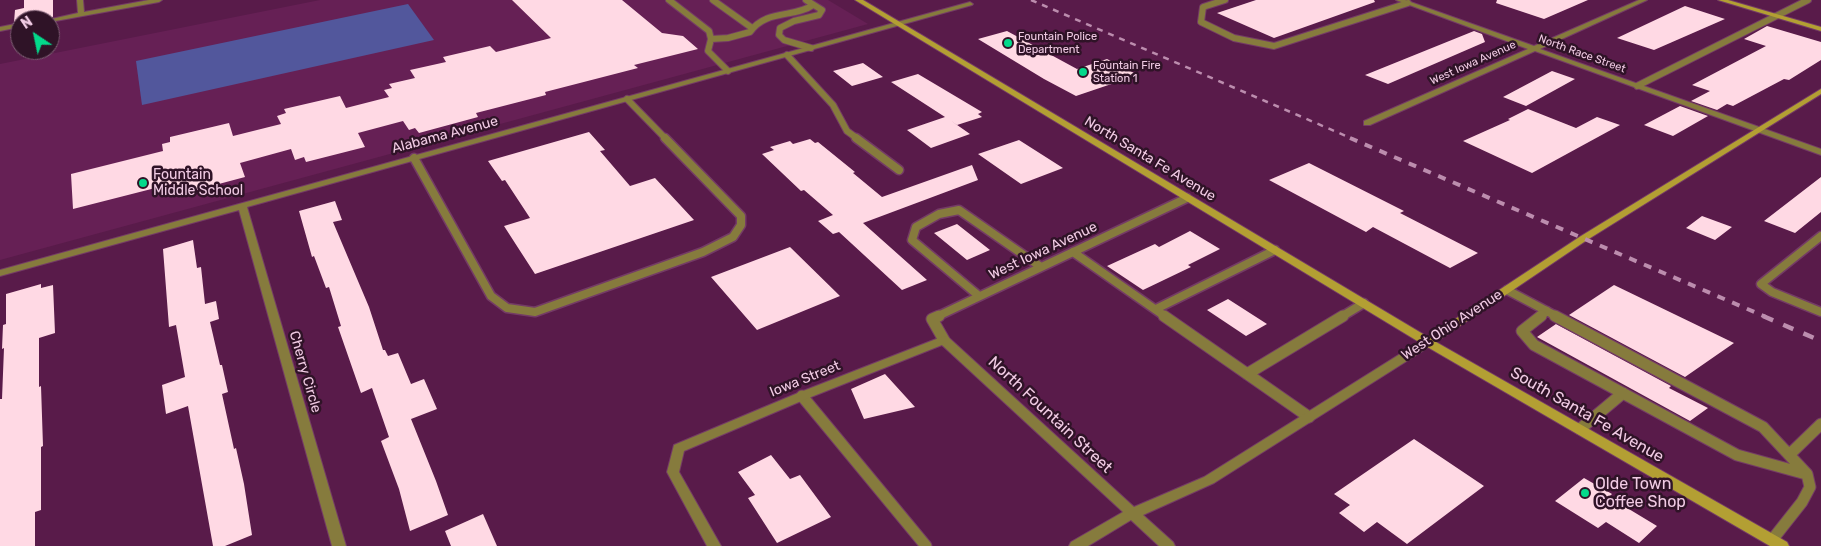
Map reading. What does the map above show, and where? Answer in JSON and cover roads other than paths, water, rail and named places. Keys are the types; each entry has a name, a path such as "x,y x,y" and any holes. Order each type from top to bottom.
{"main road":[{"name":"North Santa Fe Avenue","path":"858,0 1428,342"},
{"path":"1721,0 1821,29"},
{"name":"West Ohio Avenue","path":"1428,342 1584,238 1821,91"},
{"name":"South Santa Fe Avenue","path":"1428,342 1580,429 1773,544"}],"street":[{"path":"80,0 81,14"},
{"path":"60,18 159,0"},
{"name":"North Race Street","path":"1399,0 1821,152"},
{"name":"West Iowa Avenue","path":"1367,123 1644,0"},
{"name":"Alabama Avenue","path":"0,273 970,4"},
{"name":"Cherry Circle","path":"242,205 339,546"},
{"name":"Iowa Street","path":"714,546 673,472 678,448 802,396 944,340"},
{"name":"North Fountain Street","path":"944,340 1168,546"},
{"name":"West Ohio Avenue","path":"1076,546 1133,513 1209,480 1428,342"}],"lane":[{"path":"669,0 709,31 711,39 708,51 728,71"},
{"path":"713,0 752,28"},
{"path":"806,0 822,10 819,15 780,28 779,35 784,40 811,48"},
{"path":"1225,0 1203,7 1201,22 1234,38 1274,46 1408,3"},
{"path":"1637,86 1808,0"},
{"path":"711,39 728,38 750,32 759,22 770,17 813,5"},
{"path":"787,55 833,105 848,132 899,170"},
{"path":"414,158 486,289 497,305 516,312 535,312 704,252 733,237 741,225 741,216 627,99"},
{"name":"West Iowa Avenue","path":"944,340 932,319 1187,198"},
{"path":"979,296 912,240 916,227 939,214 959,210 1042,267"},
{"path":"1821,236 1761,284 1772,292 1821,312"},
{"path":"1156,309 1275,250"},
{"path":"1073,252 1309,417"},
{"path":"1507,290 1764,427 1807,474 1810,487 1773,544"},
{"path":"1247,374 1364,303"},
{"path":"1548,311 1522,331 1534,345 1737,455 1807,474"},
{"path":"1580,429 1623,393"},
{"path":"802,396 926,546"},
{"path":"1790,455 1821,424"}],"railway":[{"path":"1031,0 1353,139"},
{"path":"1350,138 1766,317"},
{"path":"1763,316 1821,341"}],"place":[{"name":"Fountain Police Department","path":"1008,43"},
{"name":"Fountain Fire Station 1","path":"1083,72"},
{"name":"Fountain Middle School","path":"143,183"},
{"name":"Olde Town Coffee Shop","path":"1585,493"}]}
